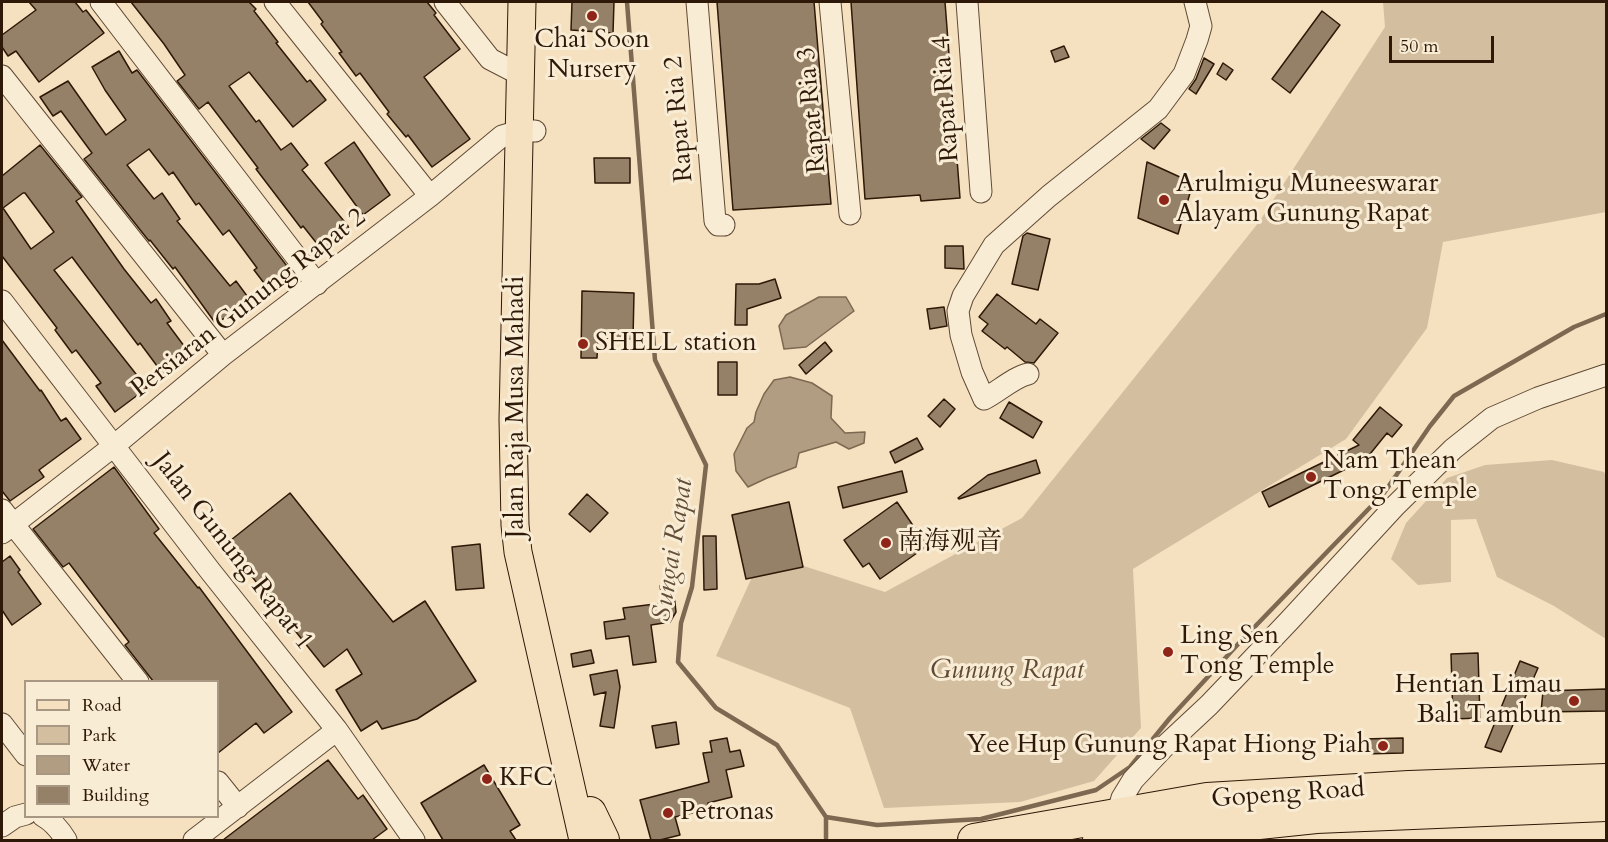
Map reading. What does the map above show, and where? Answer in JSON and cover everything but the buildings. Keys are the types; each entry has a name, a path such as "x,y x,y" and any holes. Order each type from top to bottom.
{"highway":[{"name":"Gopeng Road","path":"974,840 1207,799 1409,787 1606,780"},
{"name":"Gopeng Road","path":"1099,840 1316,817 1606,806"}],"main road":[{"name":"Jalan Raja Musa Mahadi","path":"522,2 521,75 527,131 529,442 532,523 552,640 593,834"},
{"name":"Jalan Raja Musa Mahadi","path":"527,131 541,2"}],"street":[{"path":"101,2 316,284"},
{"path":"275,2 430,196"},
{"path":"445,2 490,59 521,75"},
{"name":"Rapat Ria 2","path":"697,2 715,221 718,225 724,225"},
{"name":"Rapat Ria 3","path":"830,2 850,214"},
{"name":"Rapat Ria 4","path":"967,2 981,192"},
{"path":"1028,374 1015,379 984,399 972,372 961,335 958,311 963,296 994,245 1048,196 1158,109 1184,74 1197,40 1201,26 1195,2"},
{"path":"2,76 223,355"},
{"name":"Persiaran Gunung Rapat 2","path":"5,522 115,446 223,355 430,196 502,136 527,131"},
{"name":"Jalan Gunung Rapat 1","path":"2,301 211,572 337,730 414,840"},
{"path":"1117,814 1122,798 1132,780 1281,630 1396,505 1453,449 1492,418 1538,398 1606,375"},
{"path":"5,522 137,680"},
{"path":"2,724 24,752"},
{"path":"194,840 337,730"},
{"path":"219,783 238,807"},
{"path":"2,826 15,817 24,815"},
{"path":"45,818 66,840"}],"green space":[{"name":"Gunung Rapat","path":"1383,2 1606,2 1606,212 1443,242 1427,328 1346,439 1133,569 1141,728 1094,781 1020,802 884,808 850,708 716,656 763,553 885,592 1022,518 1259,222 1385,27"},
{"path":"1552,460 1604,472 1606,476 1606,639 1554,606 1497,577 1476,519 1451,520 1451,582 1418,585 1391,559 1406,523 1447,478 1485,465"}],"water":[{"path":"819,297 846,297 854,311 806,347 784,349 779,326 786,315"},
{"path":"790,377 812,383 832,396 831,418 845,433 865,432 864,443 849,449 836,442 799,453 796,467 748,487 736,471 734,454 747,428 754,422 764,394 774,380"}],"waterway":[{"name":"Sungai Rapat","path":"627,2 655,360 706,465 692,587 681,623 678,662 716,708 777,745 826,817 826,838"},
{"path":"826,817 877,825 981,819 1096,790 1130,767 1170,718 1240,642 1384,493 1430,426 1454,396 1574,327 1606,314"}],"place":[{"name":"Chai Soon Nursery","path":"592,16"},
{"name":"Arulmigu Muneeswarar Alayam Gunung Rapat","path":"1164,200"},
{"name":"SHELL station","path":"583,344"},
{"name":"Nam Thean Tong Temple","path":"1311,477"},
{"name":"南海观音","path":"886,543"},
{"name":"Ling Sen Tong Temple","path":"1168,652"},
{"name":"Hentian Limau Bali Tambun","path":"1574,701"},
{"name":"Yee Hup Gunung Rapat Hiong Piah","path":"1383,746"},
{"name":"KFC","path":"487,779"},
{"name":"Petronas","path":"668,813"}]}
